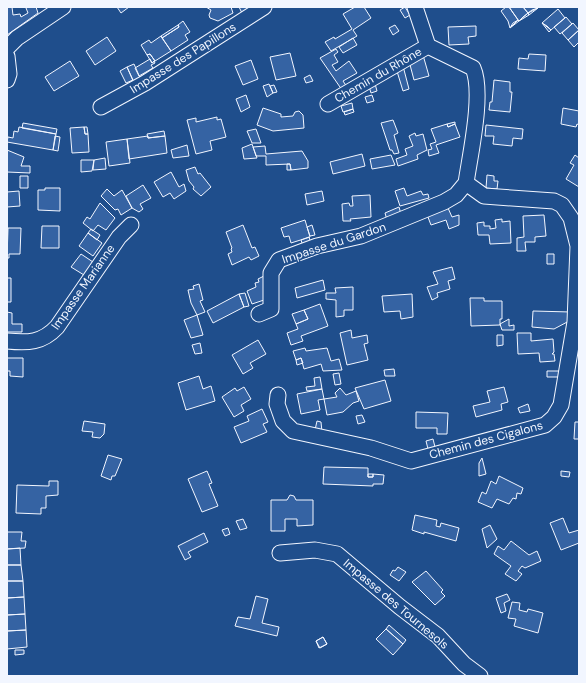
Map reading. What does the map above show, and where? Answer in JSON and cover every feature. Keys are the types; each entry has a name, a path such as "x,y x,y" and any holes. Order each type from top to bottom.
{"street":[{"path":"7,48 17,38 63,7"},
{"name":"Impasse des Papillons","path":"101,107 145,83 264,7"},
{"path":"415,7 428,46 473,68 476,76 475,124 466,183"},
{"name":"Chemin du Rhône","path":"328,104 428,46"},
{"path":"7,56 9,74 7,80"},
{"name":"Impasse du Gardon","path":"259,314 270,309 271,272 279,260 317,246 361,236 444,202 456,195 466,183"},
{"name":"Chemin des Cigalons","path":"278,395 277,404 283,421 293,431 371,448 411,461 545,425 554,417 561,405 575,322 578,246 571,218 562,205 554,201 484,196 466,183"},
{"name":"Impasse Marianne","path":"7,342 32,341 48,337 57,327 119,237 131,225"},
{"name":"Impasse des Tournesols","path":"280,553 316,550 337,554 400,607 438,636 464,664 480,676"}],"building":[{"path":"7,7 12,7 13,15 20,14 21,17 28,13 26,8 28,7 36,7 38,13 7,35"},
{"path":"117,7 129,7 121,13"},
{"path":"206,7 231,7 233,13 218,21 210,18 209,15 211,10"},
{"path":"239,7 253,7 243,15"},
{"path":"355,7 364,7 371,18 353,30 357,36 331,51 325,42 334,37 335,39 352,29 343,14"},
{"path":"405,7 410,15 405,18 400,10"},
{"path":"506,7 509,7 518,20 510,28 508,21 501,11"},
{"path":"509,7 523,7 528,13 519,21"},
{"path":"523,7 537,7 538,8 528,13"},
{"path":"538,8 529,15 528,13"},
{"path":"558,9 565,18 551,30 542,23"},
{"path":"528,13 529,15 519,21 523,17"},
{"path":"566,17 572,24 560,34 554,27"},
{"path":"518,20 519,21 510,28 513,23"},
{"path":"183,21 190,32 185,35 188,40 171,51 162,38 179,27 178,25"},
{"path":"542,23 551,30 549,32"},
{"path":"573,23 579,30 568,40 562,33"},
{"path":"178,25 179,27 162,38 161,36"},
{"path":"395,25 399,31 393,35 389,28"},
{"path":"476,26 476,36 468,37 469,44 449,45 448,27"},
{"path":"579,30 579,42 574,47 568,40"},
{"path":"161,36 171,51 155,61 150,54 147,55 141,45 149,40 151,43"},
{"path":"107,37 116,51 95,65 86,51"},
{"path":"353,38 357,45 343,53 339,47"},
{"path":"336,49 338,52 334,55 338,62 332,65 336,71 349,61 357,73 343,81 347,87 342,90 320,58"},
{"path":"290,53 296,76 276,80 270,57"},
{"path":"150,54 155,61 152,63 147,55"},
{"path":"529,54 546,55 545,71 518,69 519,58 528,59"},
{"path":"423,55 429,76 414,80 409,61"},
{"path":"150,59 152,63 154,61 155,63 151,65 153,68 139,76 135,68"},
{"path":"251,60 258,79 243,85 235,66"},
{"path":"70,61 79,76 54,91 45,77"},
{"path":"134,64 141,80 134,83 127,67"},
{"path":"403,66 409,89 403,91 396,68"},
{"path":"127,67 133,80 126,83 120,71"},
{"path":"310,75 313,81 306,83 304,78"},
{"path":"374,80 377,91 371,93 368,83"},
{"path":"494,80 510,82 510,92 512,92 510,112 489,110 490,102 492,102"},
{"path":"269,84 273,93 267,97 263,86"},
{"path":"274,85 277,92 273,93 270,86"},
{"path":"246,95 250,107 241,112 236,99"},
{"path":"372,95 374,101 367,103 365,97"},
{"path":"352,103 353,109 343,112 341,106"},
{"path":"263,108 281,114 281,117 293,116 295,112 299,111 303,115 304,128 273,131 257,125"},
{"path":"563,108 579,111 579,125 577,124 576,127 561,124"},
{"path":"353,109 354,112 345,115 344,112"},
{"path":"217,117 217,120 221,119 226,137 210,141 212,150 196,154 187,120 196,118 196,122"},
{"path":"393,120 398,133 394,135 399,153 394,154 392,150 390,150 381,123"},
{"path":"455,122 455,124 448,127 447,124"},
{"path":"23,123 57,129 56,134 22,128"},
{"path":"447,124 448,127 455,124 460,137 436,145 439,153 429,156 428,150 432,149 430,144 436,142 431,129"},
{"path":"486,125 523,129 522,139 513,138 512,146 493,144 494,136 485,136"},
{"path":"19,127 56,134 53,150 7,142 8,137 13,138 14,131 18,132"},
{"path":"84,127 87,127 88,134 85,134"},
{"path":"84,127 85,134 88,134 89,152 72,153 70,128"},
{"path":"256,129 261,143 252,143 247,131"},
{"path":"164,131 165,136 148,138 147,134"},
{"path":"415,133 416,136 423,134 427,150 417,155 418,159 398,166 396,159 407,155 405,149 413,146 409,136"},
{"path":"55,136 60,137 58,151 53,150"},
{"path":"148,136 148,138 165,136 167,153 129,159 127,139"},
{"path":"127,139 130,163 109,166 106,142"},
{"path":"252,144 257,158 244,159 242,148"},
{"path":"187,145 189,156 173,158 171,150"},
{"path":"265,146 266,154 302,151 308,161 308,168 291,170 290,164 266,165 266,156 256,156 253,147"},
{"path":"7,150 24,157 21,166 30,166 30,173 7,172"},
{"path":"362,154 365,166 333,174 330,162"},
{"path":"391,155 395,165 372,169 370,159"},
{"path":"575,155 579,158 579,187 566,179 574,165 570,163"},
{"path":"105,158 106,169 93,170 94,160"},
{"path":"81,160 94,160 92,171 81,172"},
{"path":"287,164 290,164 291,170 287,170"},
{"path":"195,167 198,174 200,173 211,187 201,196 193,189 194,187 189,181 186,170"},
{"path":"171,172 179,187 184,184 186,191 174,199 170,193 163,197 154,182"},
{"path":"487,175 494,176 494,181 498,181 497,189 486,188"},
{"path":"20,176 28,176 28,188 20,188"},
{"path":"143,185 151,198 140,204 143,209 139,212 132,208 126,196"},
{"path":"45,188 60,188 60,211 38,210 38,190 45,190"},
{"path":"404,188 407,196 421,191 423,195 428,194 429,198 400,206 395,191"},
{"path":"107,189 114,196 122,190 132,208 121,215 118,209 115,210 101,196"},
{"path":"19,191 20,206 7,207 7,192"},
{"path":"322,191 324,201 307,205 305,194"},
{"path":"370,195 371,217 343,221 342,204 349,203 350,206 353,206 352,196"},
{"path":"100,203 115,218 106,230 98,225 93,231 83,223 87,217 90,219"},
{"path":"399,207 401,214 387,220 385,213"},
{"path":"448,208 452,217 459,215 459,225 449,229 446,220 431,225 426,212"},
{"path":"544,215 546,236 535,237 535,242 525,242 526,251 517,251 517,238 524,237 523,216"},
{"path":"502,219 502,222 510,221 511,243 490,244 489,235 478,235 477,223 484,222 484,226 490,226 490,229 496,228 495,220"},
{"path":"305,220 310,237 291,243 289,236 284,237 281,228"},
{"path":"243,225 252,248 255,247 259,256 251,260 249,257 232,265 228,254 232,252 232,248 226,232"},
{"path":"312,225 315,235 310,236 307,227"},
{"path":"42,226 59,226 59,248 41,248"},
{"path":"8,228 21,228 20,254 9,254 9,258 7,258"},
{"path":"91,229 100,235 97,240 88,233"},
{"path":"88,233 102,243 93,256 79,246"},
{"path":"309,237 311,244 303,246 301,240"},
{"path":"81,254 93,262 84,275 71,267"},
{"path":"547,254 554,254 554,264 547,264"},
{"path":"452,267 455,279 448,281 450,289 437,293 438,297 432,300 427,287 438,284 433,272"},
{"path":"264,276 264,300 252,304 247,291 256,287 255,283 259,282 258,279"},
{"path":"7,278 11,278 11,302 7,302"},
{"path":"323,280 325,290 297,298 295,288"},
{"path":"199,284 203,300 200,301 205,312 197,315 191,303 188,290 194,289 193,286"},
{"path":"353,287 353,310 344,310 344,316 336,317 336,300 326,299 326,293 336,293 335,288"},
{"path":"245,293 249,306 244,307 239,294"},
{"path":"239,294 244,307 213,323 207,311"},
{"path":"412,294 413,317 401,319 400,311 384,312 382,296"},
{"path":"470,298 484,298 484,301 502,301 502,319 500,319 500,325 471,326"},
{"path":"320,304 328,326 301,336 303,341 291,345 287,333 298,329 296,324 308,319 304,310"},
{"path":"304,310 308,319 296,324 292,314"},
{"path":"533,311 571,312 571,320 554,329 532,327"},
{"path":"7,312 12,313 12,324 22,324 22,332 7,332"},
{"path":"197,315 203,335 191,338 184,320"},
{"path":"509,319 509,326 514,325 514,330 502,330 500,324"},
{"path":"351,330 352,338 367,335 368,343 364,344 368,360 347,365 340,333"},
{"path":"517,333 531,333 531,341 553,339 554,352 552,354 554,354 555,361 540,362 539,353 518,354"},
{"path":"497,335 503,335 503,345 497,346"},
{"path":"258,340 266,354 250,363 253,368 243,374 232,355"},
{"path":"200,343 202,353 195,354 192,345"},
{"path":"305,348 306,351 327,348 331,361 339,359 342,370 323,371 321,364 304,369 301,358 296,360 293,351"},
{"path":"7,358 23,358 23,377 10,376 10,371 7,371"},
{"path":"301,358 303,363 297,365 296,360"},
{"path":"394,369 395,376 385,376 384,370"},
{"path":"547,371 559,371 559,377 547,377"},
{"path":"339,373 341,384 335,385 333,374"},
{"path":"199,376 203,389 211,386 215,401 186,410 178,383"},
{"path":"320,377 322,389 307,391 306,387 315,386 314,378"},
{"path":"385,380 391,401 364,409 355,388"},
{"path":"244,387 251,399 241,405 244,411 234,417 222,397 235,388 237,391"},
{"path":"504,387 508,402 501,404 502,410 476,417 473,406 490,402 487,391"},
{"path":"340,388 346,395 356,391 359,401 353,403 343,412 327,415 324,399 337,397 335,393"},
{"path":"322,389 324,399 318,400 320,410 301,414 297,394"},
{"path":"528,404 530,411 520,413 518,408"},
{"path":"262,409 268,422 263,424 267,432 241,443 234,427 249,421 247,416"},
{"path":"416,412 448,413 447,434 437,434 437,428 416,428"},
{"path":"362,415 365,422 358,424 356,416"},
{"path":"84,421 105,424 104,434 100,438 92,437 93,432 82,431"},
{"path":"317,421 321,422 322,432 315,430"},
{"path":"575,422 579,422 579,439 574,439"},
{"path":"433,439 435,447 428,449 426,441"},
{"path":"108,455 122,459 115,476 112,476 111,480 101,476"},
{"path":"482,458 486,474 479,476 479,463"},
{"path":"324,467 368,468 368,477 373,477 373,474 384,475 383,484 373,484 373,486 323,484"},
{"path":"207,471 212,483 209,484 218,506 202,512 188,479"},
{"path":"561,471 570,472 569,477 561,476"},
{"path":"368,474 373,474 373,477 368,477"},
{"path":"499,476 523,488 521,494 517,493 516,499 513,498 509,504 497,499 492,508 478,502 482,492 486,494 491,481 496,484"},
{"path":"49,481 58,481 58,495 46,496 46,508 41,508 41,514 16,513 17,485 49,486"},
{"path":"290,495 294,496 296,500 313,500 313,525 297,526 297,519 285,519 285,531 271,531 271,500 287,500"},
{"path":"415,515 437,520 436,526 440,527 441,523 459,528 456,541 412,530"},
{"path":"563,518 569,533 579,530 579,543 561,550 550,523"},
{"path":"243,519 247,528 240,530 236,521"},
{"path":"490,525 497,539 487,548 482,529"},
{"path":"228,528 230,534 225,536 222,530"},
{"path":"7,532 22,532 21,541 26,541 25,548 7,549"},
{"path":"204,533 208,542 188,552 191,557 185,560 178,546"},
{"path":"511,541 529,555 537,551 541,561 525,568 522,566 518,571 522,574 516,581 505,574 511,566 494,554 498,546 504,550"},
{"path":"20,548 21,565 7,565 7,549"},
{"path":"7,565 21,565 23,581 7,581"},
{"path":"398,567 406,572 399,581 390,575 393,570 395,571"},
{"path":"426,571 443,590 441,592 445,596 435,605 412,582"},
{"path":"7,581 23,581 24,597 7,598"},
{"path":"507,594 510,600 504,603 506,611 501,613 496,598"},
{"path":"256,596 268,599 262,623 279,627 277,636 235,626 238,617 250,619"},
{"path":"24,597 25,614 7,615 7,598"},
{"path":"512,602 520,603 519,610 527,612 528,609 543,613 538,633 514,626 516,619 508,618"},
{"path":"25,614 26,630 7,631 7,615"},
{"path":"389,625 406,640 403,644 386,629"},
{"path":"386,629 403,644 393,655 376,639"},
{"path":"26,630 27,647 7,649 7,631"},
{"path":"323,637 327,644 320,648 316,641"},
{"path":"323,637 327,644 319,648 316,641"},
{"path":"15,650 24,650 24,654 15,655"}]}
